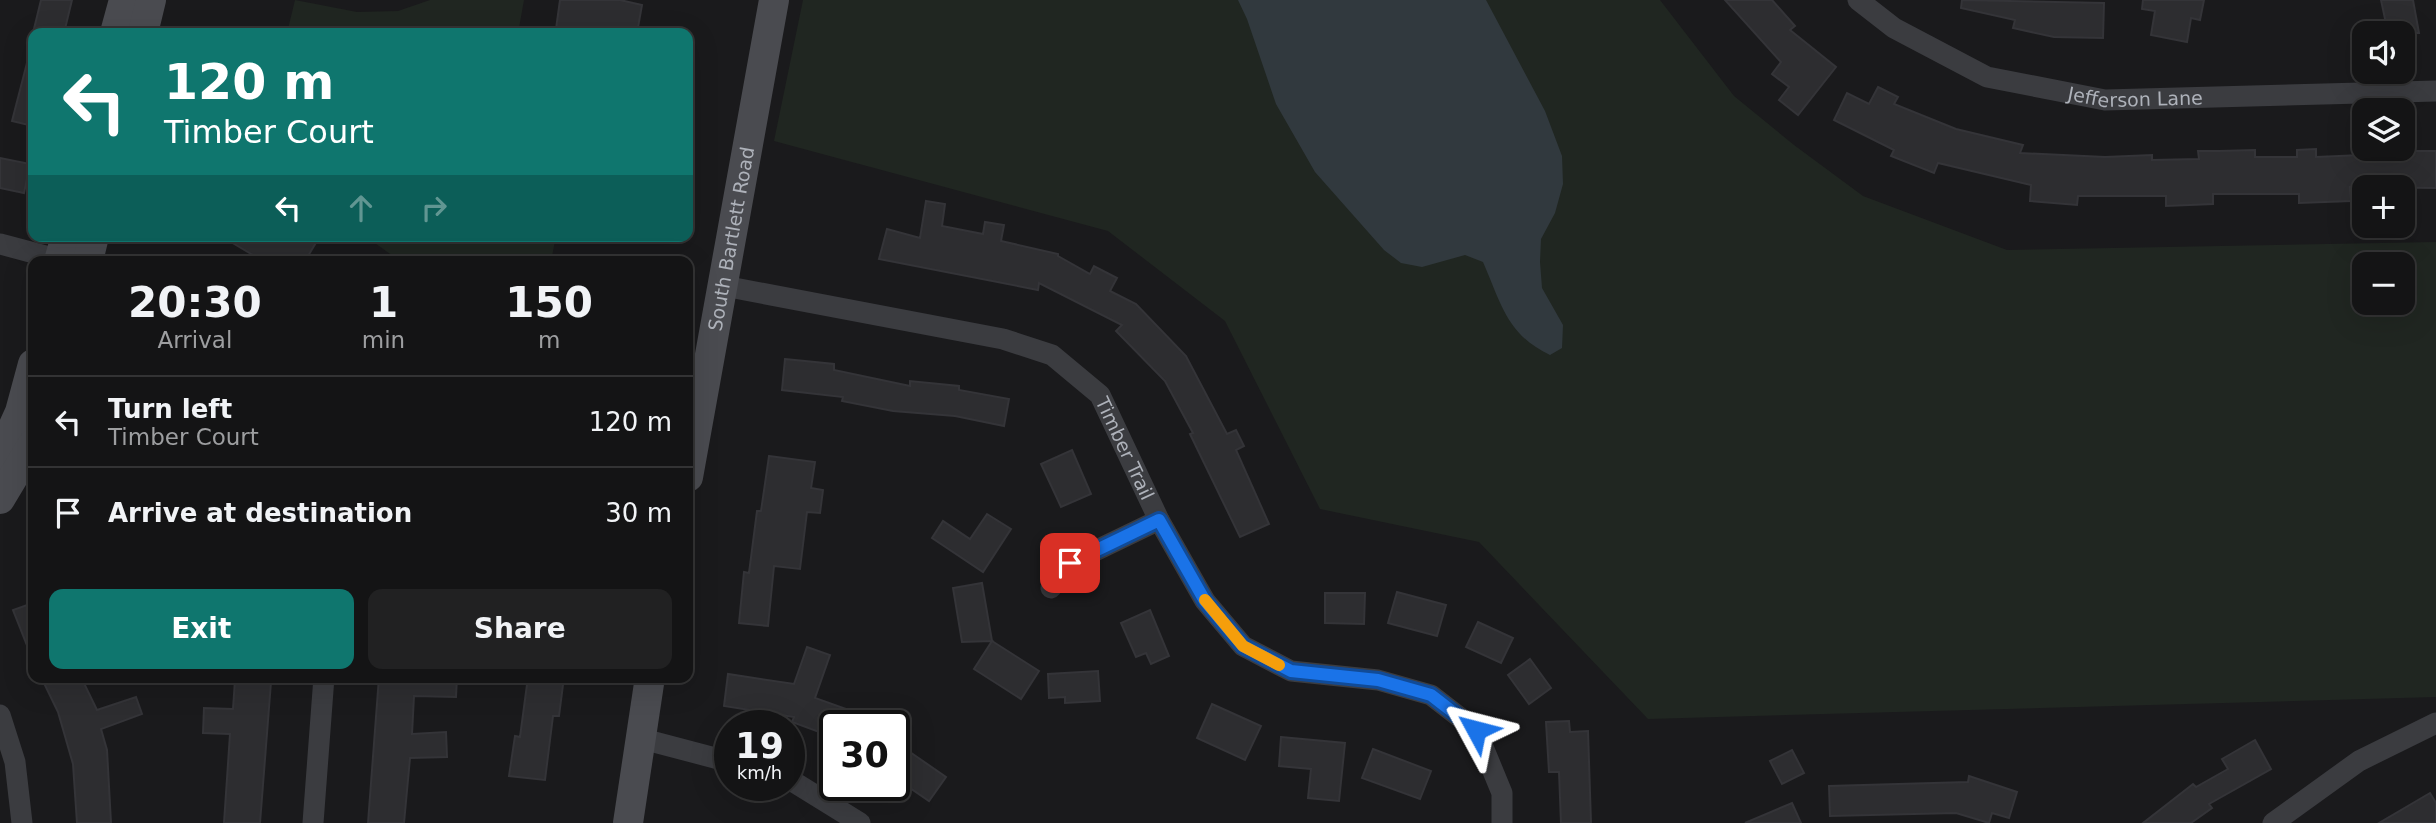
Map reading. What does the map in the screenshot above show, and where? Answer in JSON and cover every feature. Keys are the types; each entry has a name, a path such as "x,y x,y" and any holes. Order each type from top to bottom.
{"main road":[{"path":"116,28 124,0"},
{"path":"144,28 151,0"},
{"name":"South Bartlett Road","path":"693,450 774,0"},
{"path":"67,256 86,242"},
{"path":"0,456 20,412 28,382"},
{"path":"0,499 28,452"},
{"path":"628,823 649,683"}],"street":[{"name":"Jefferson Lane","path":"1858,0 1894,28 1987,77 2105,100 2436,90"},
{"path":"0,244 67,256"},
{"name":"Timber Trail","path":"724,286 1003,339 1052,355 1100,395 1159,520 1205,601 1243,646 1291,671 1378,680 1431,695 1476,730 1502,793 1502,823"},
{"path":"1051,589 1070,563 1159,520"},
{"path":"313,823 324,683"},
{"path":"0,715 15,762 22,823"},
{"path":"2273,823 2359,761 2436,723"},
{"path":"639,738 714,758"},
{"path":"805,789 860,823"}],"shaded area":[{"path":"295,0 357,12 398,11 430,0 524,0 519,28 288,28"},
{"path":"803,0 1660,0 1734,96 1863,196 2007,250 2436,242 2436,697 1648,719 1479,542 1320,509 1225,321 1108,231 774,141"},
{"path":"1238,0 1486,0 1545,111 1562,156 1563,184 1555,213 1541,239 1540,262 1542,288 1563,325 1562,348 1550,355 1524,338 1507,316 1483,262 1465,255 1422,267 1401,263 1384,250 1315,172 1276,104"},
{"path":"373,242 555,242 552,256 393,256"}],"building":[{"path":"41,0 72,0 65,28 34,28"},
{"path":"560,0 620,0 642,5 638,28 556,28"},
{"path":"1725,0 1772,0 1795,26 1790,30 1836,67 1798,115 1779,100 1789,87 1772,74 1781,62"},
{"path":"1962,0 2104,3 2103,38 2054,37 2013,28 2015,20 1961,8"},
{"path":"2143,0 2204,0 2200,20 2191,18 2187,42 2151,35 2155,11 2142,9"},
{"path":"2381,0 2413,0 2419,33 2415,33 2415,21 2385,21"},
{"path":"27,63 28,63 28,125 12,121"},
{"path":"1878,87 1898,97 1894,104 1956,129 2023,145 2020,153 2105,157 2152,155 2152,160 2199,159 2198,151 2255,150 2255,157 2297,157 2297,150 2316,149 2316,157 2352,155 2352,161 2415,161 2415,151 2436,151 2436,188 2415,188 2415,175 2352,175 2351,201 2299,203 2299,194 2213,194 2213,204 2166,206 2166,196 2078,196 2077,205 2030,201 2031,185 1938,163 1934,173 1891,156 1894,150 1834,120 1847,93 1869,104"},
{"path":"0,158 28,164 24,193 0,188"},
{"path":"926,201 945,204 942,226 983,234 985,222 1004,225 1001,241 1058,254 1090,274 1094,266 1117,278 1110,291 1136,304 1186,356 1227,434 1236,430 1244,446 1236,450 1269,524 1240,537 1190,434 1193,433 1165,381 1116,331 1122,325 1039,283 1038,290 879,259 887,229 920,238"},
{"path":"231,242 316,242 308,256 255,256"},
{"path":"785,359 834,364 834,370 910,386 910,381 959,386 959,390 1009,399 1004,426 955,416 893,411 842,401 843,397 782,390"},
{"path":"1072,450 1091,494 1061,507 1041,464"},
{"path":"769,456 815,462 811,488 823,490 820,513 807,512 800,569 774,566 768,626 739,623 744,572 749,573 757,511 761,511"},
{"path":"987,514 1011,529 983,572 932,538 943,521 970,539"},
{"path":"982,583 992,641 962,642 953,588"},
{"path":"1397,592 1446,605 1437,636 1388,623"},
{"path":"1325,593 1365,593 1364,624 1325,623"},
{"path":"28,605 28,648 13,610"},
{"path":"1150,610 1169,656 1151,664 1146,653 1136,657 1121,623"},
{"path":"1478,622 1513,638 1501,663 1466,647"},
{"path":"992,641 1039,671 1021,699 974,669"},
{"path":"807,647 830,655 815,698 849,710 819,710 819,732 805,727 805,710 749,710 724,706 728,674 794,684"},
{"path":"1530,659 1551,688 1529,704 1508,675"},
{"path":"1098,671 1100,701 1065,703 1065,697 1049,698 1048,674"},
{"path":"44,683 84,683 97,710 136,697 142,714 101,729 107,750 111,823 77,823 73,764 58,712"},
{"path":"235,683 271,683 260,823 224,823 230,734 203,733 204,708 233,709"},
{"path":"379,683 457,683 456,697 414,696 412,734 446,732 447,757 410,758 404,823 368,823"},
{"path":"527,683 563,683 559,716 553,716 545,780 509,776 515,736 520,737"},
{"path":"1212,704 1261,726 1245,760 1197,738"},
{"path":"1569,721 1570,732 1588,731 1591,823 1561,823 1559,772 1549,772 1546,722"},
{"path":"1281,737 1345,743 1339,801 1308,798 1311,769 1279,766"},
{"path":"2255,740 2271,769 2209,804 2212,808 2191,823 2143,823 2193,784 2196,787 2228,769 2222,759"},
{"path":"1373,749 1431,771 1420,799 1362,778"},
{"path":"1792,750 1804,773 1782,784 1770,761"},
{"path":"910,752 946,777 929,801 910,788"},
{"path":"1969,776 2017,792 2009,818 1992,813 1989,823 1956,813 1830,816 1829,786 1968,782"},
{"path":"2430,793 2436,803 2436,823 2379,823"},
{"path":"1792,803 1801,823 1745,823"}],"slow traffic":[{"path":"1205,600 1243,646 1279,665"}],"route":[{"path":"1070,563 1159,520 1205,601 1243,646 1291,671 1378,680 1431,695 1476,730"}]}
